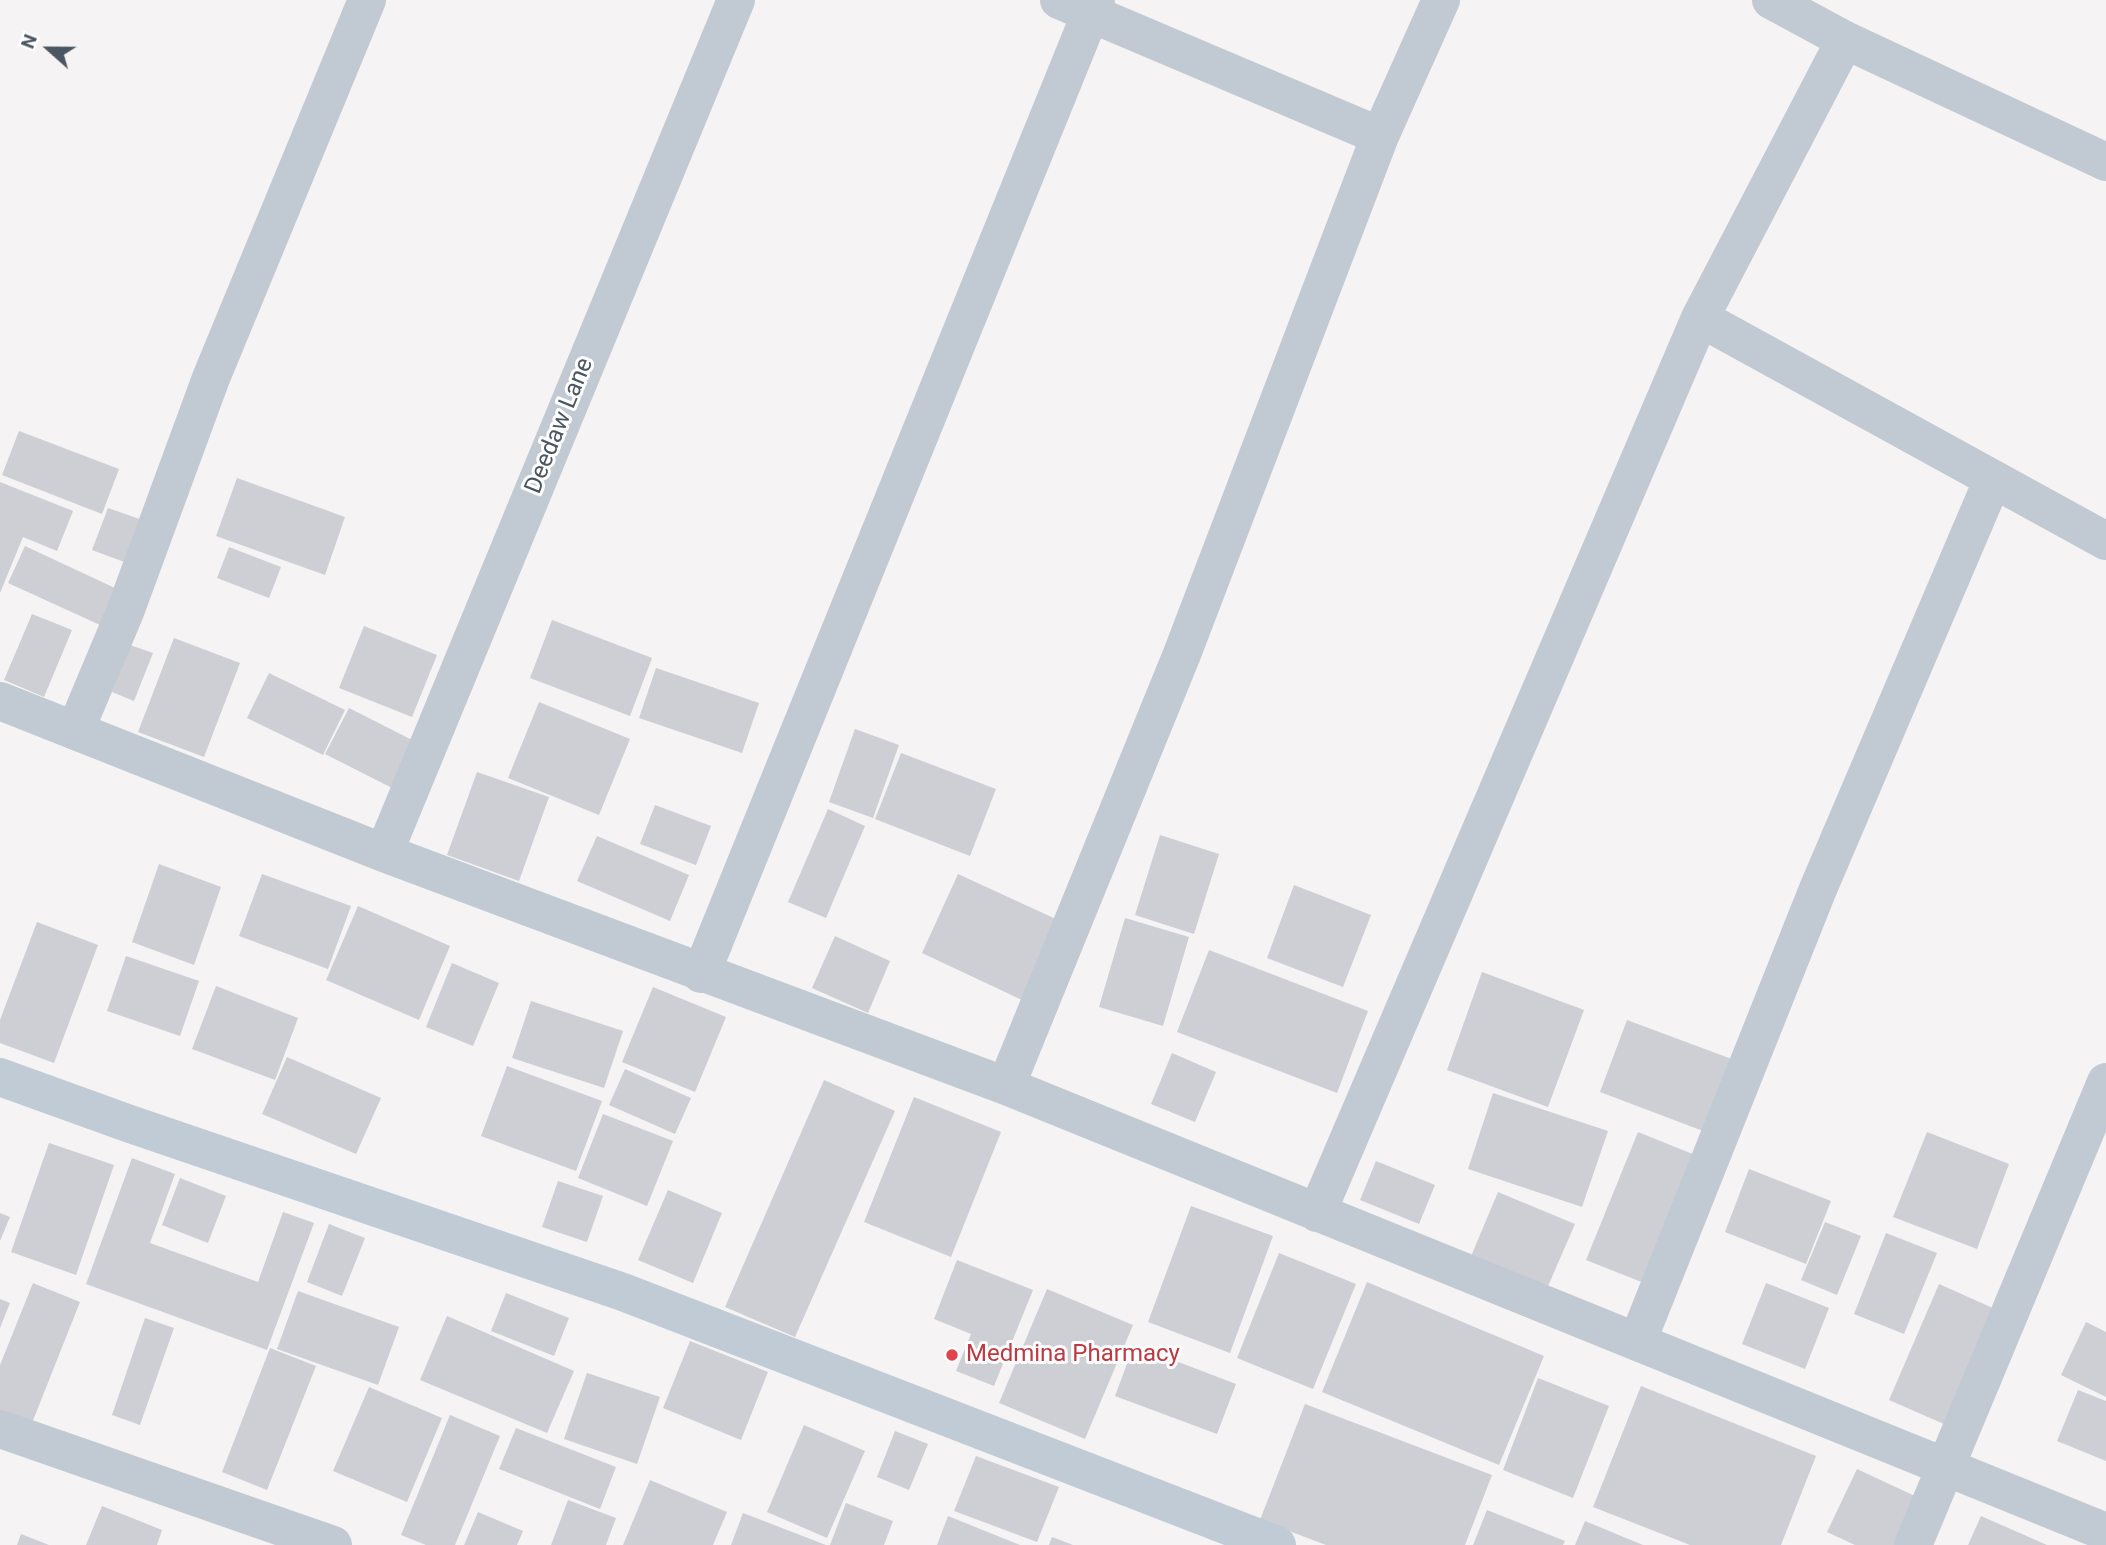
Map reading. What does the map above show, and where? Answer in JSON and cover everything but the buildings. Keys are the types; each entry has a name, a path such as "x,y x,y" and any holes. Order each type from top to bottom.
{"street":[{"path":"75,731 135,587 211,378 367,0"},
{"name":"Deedaw Lane","path":"384,853 736,0"},
{"path":"1006,1086 1182,654 1380,136 1441,0"},
{"path":"1771,0 1844,40 2106,162"},
{"path":"701,974 1082,4 1380,136"},
{"path":"1317,1213 1700,318 1844,40"},
{"path":"1700,318 2106,541"},
{"path":"1638,1340 1818,889 1993,479"},
{"path":"0,701 384,853 701,974 1006,1086 2106,1532"},
{"path":"0,1077 130,1125 623,1292 1277,1545"},
{"path":"1913,1545 2106,1082"},
{"path":"0,1429 333,1545"}],"place":[{"name":"Medmina Pharmacy","path":"952,1355"}]}
